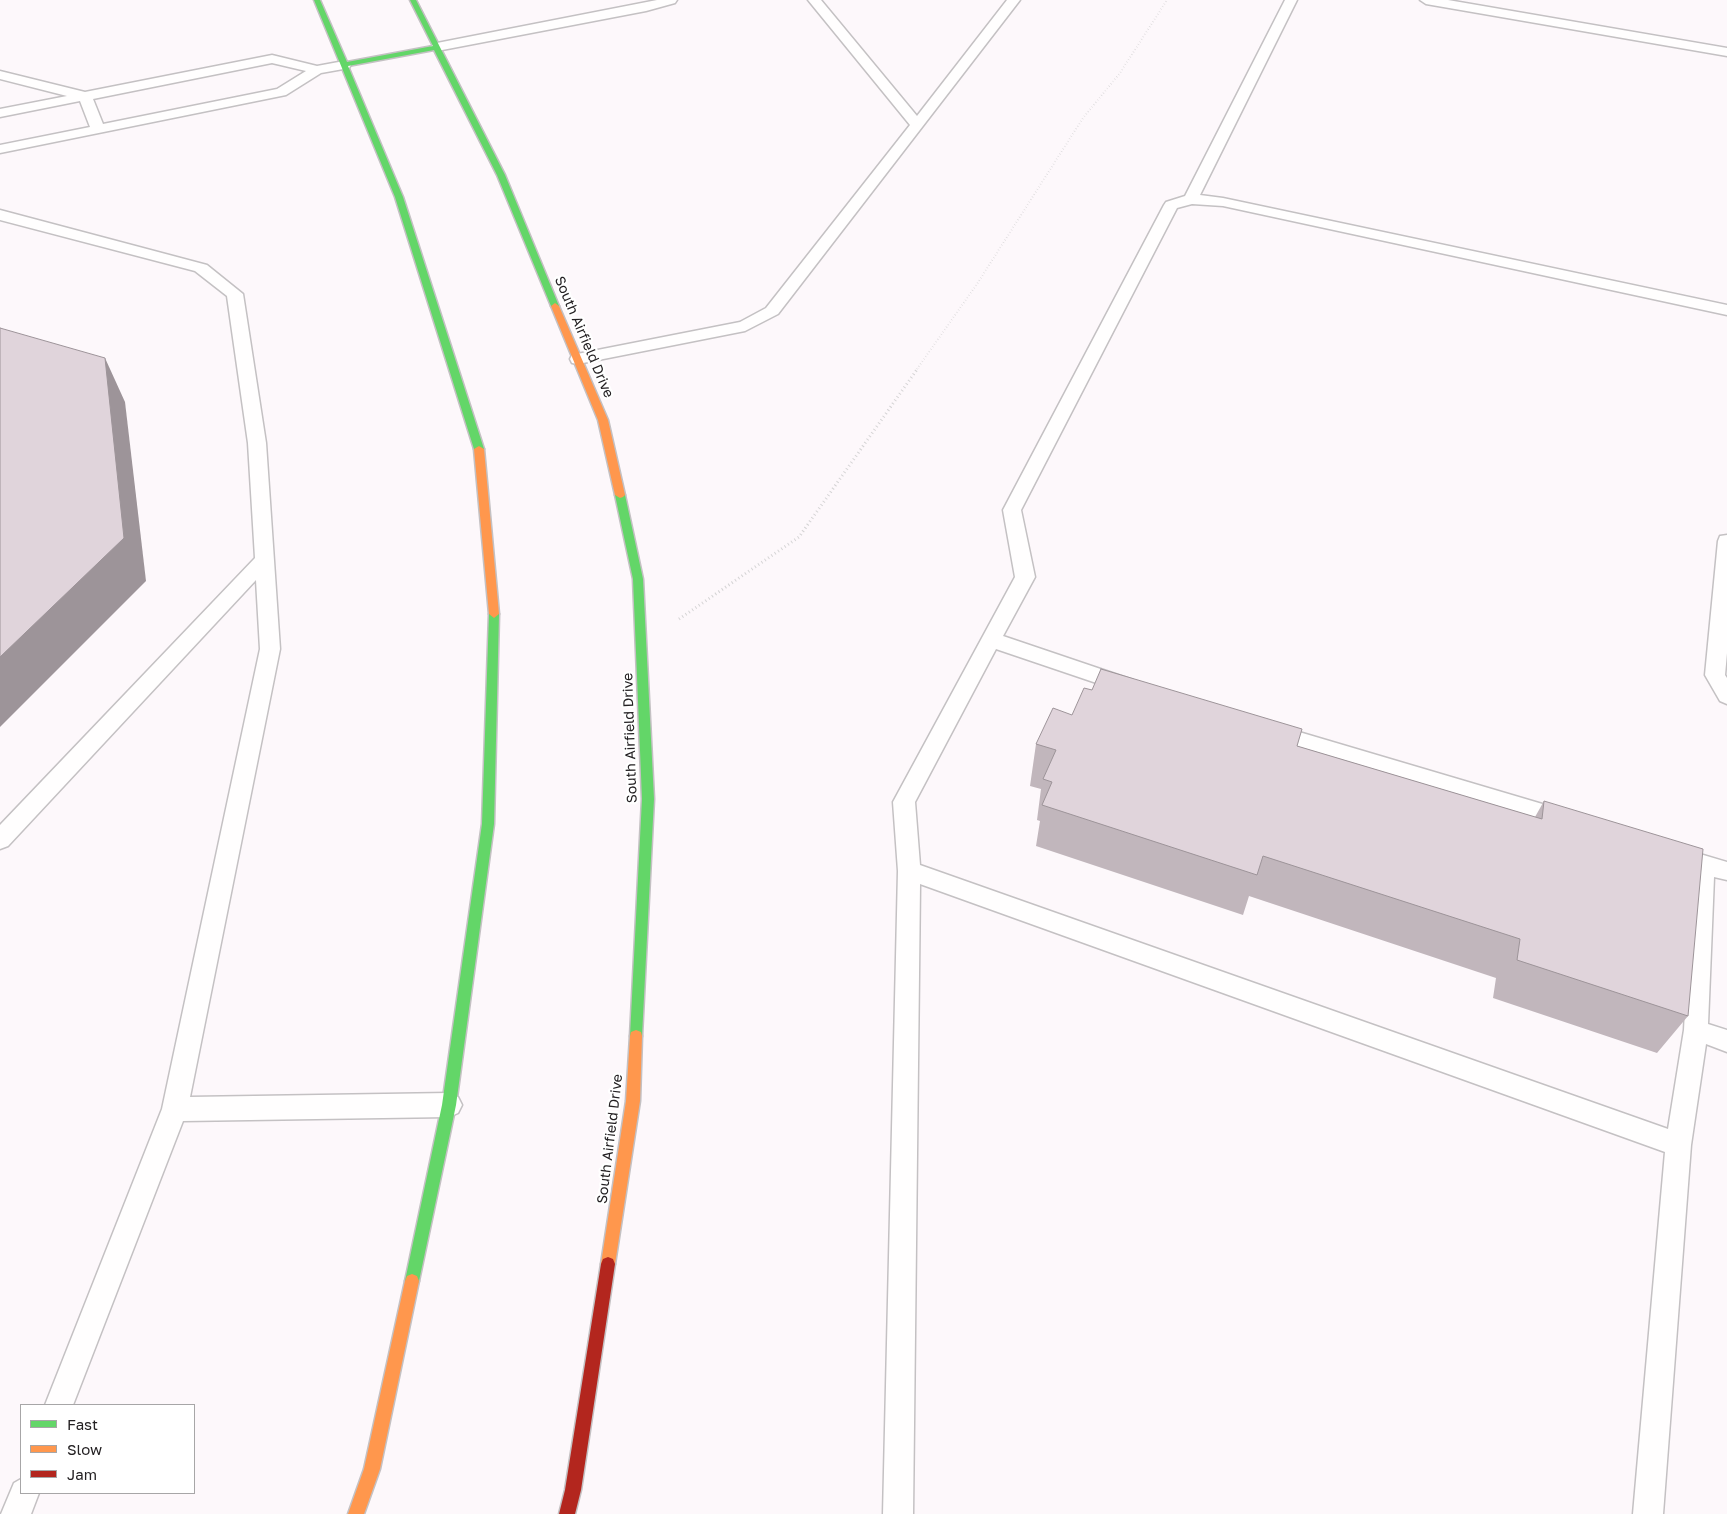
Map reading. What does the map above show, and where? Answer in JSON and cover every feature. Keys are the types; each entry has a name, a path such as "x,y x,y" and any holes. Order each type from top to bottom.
{"main road":[{"path":"317,0 399,197 479,446 494,604 488,824 449,1104 372,1469 356,1514"},
{"name":"South Airfield Drive","path":"413,0 501,175 603,420 638,579 648,799 633,1101 573,1490 567,1514"},
{"path":"344,66 437,47"}],"lane":[{"path":"437,47 646,7 671,0"},
{"path":"814,0 917,125"},
{"path":"578,359 745,326 772,311 1014,0"},
{"path":"1191,198 1291,0"},
{"path":"1426,0 1727,52"},
{"path":"0,113 272,59 317,70 344,66"},
{"path":"0,149 281,92 317,70"},
{"path":"0,75 85,96"},
{"path":"85,96 98,129"},
{"path":"898,1514 909,871 904,802 1025,577 1012,510 1171,205 1191,198 1223,202 1727,310"},
{"path":"0,215 201,268 235,294 257,443 270,649 175,1109 59,1404"},
{"path":"1727,541 1715,676 1727,696"},
{"path":"0,840 264,560"},
{"path":"991,640 1141,690"},
{"path":"1253,726 1589,827"},
{"path":"1650,847 1727,871"},
{"path":"1648,1514 1678,1145 1696,1030 1703,865"},
{"path":"909,871 1678,1145"},
{"path":"1696,1030 1727,1041"},
{"path":"175,1109 449,1104"},
{"path":"16,1514 24,1494"}],"path":[{"path":"641,644 799,537 977,284 1083,118 1120,73 1167,0"}],"building":[{"path":"0,328 105,358 124,538 0,657"},
{"path":"1101,669 1302,729 1297,746 1542,819 1544,801 1703,849 1688,1016 1517,960 1520,939 1263,856 1257,875 1042,805 1052,782 1043,779 1056,750 1036,744 1053,708 1072,715 1084,688 1092,690"}],"traffic: fast":[{"path":"317,0 399,197 479,449"},
{"path":"413,0 501,175 555,306"},
{"path":"344,65 437,47"},
{"path":"620,495 638,579 648,799 636,1036"},
{"path":"412,1281 449,1105 488,824 494,614"}],"traffic: slow":[{"path":"555,306 603,420 620,495"},
{"path":"479,449 494,614"},
{"path":"608,1264 633,1101 636,1036"},
{"path":"356,1514 372,1469 412,1281"}],"traffic: jam":[{"path":"567,1514 573,1490 608,1264"}]}
